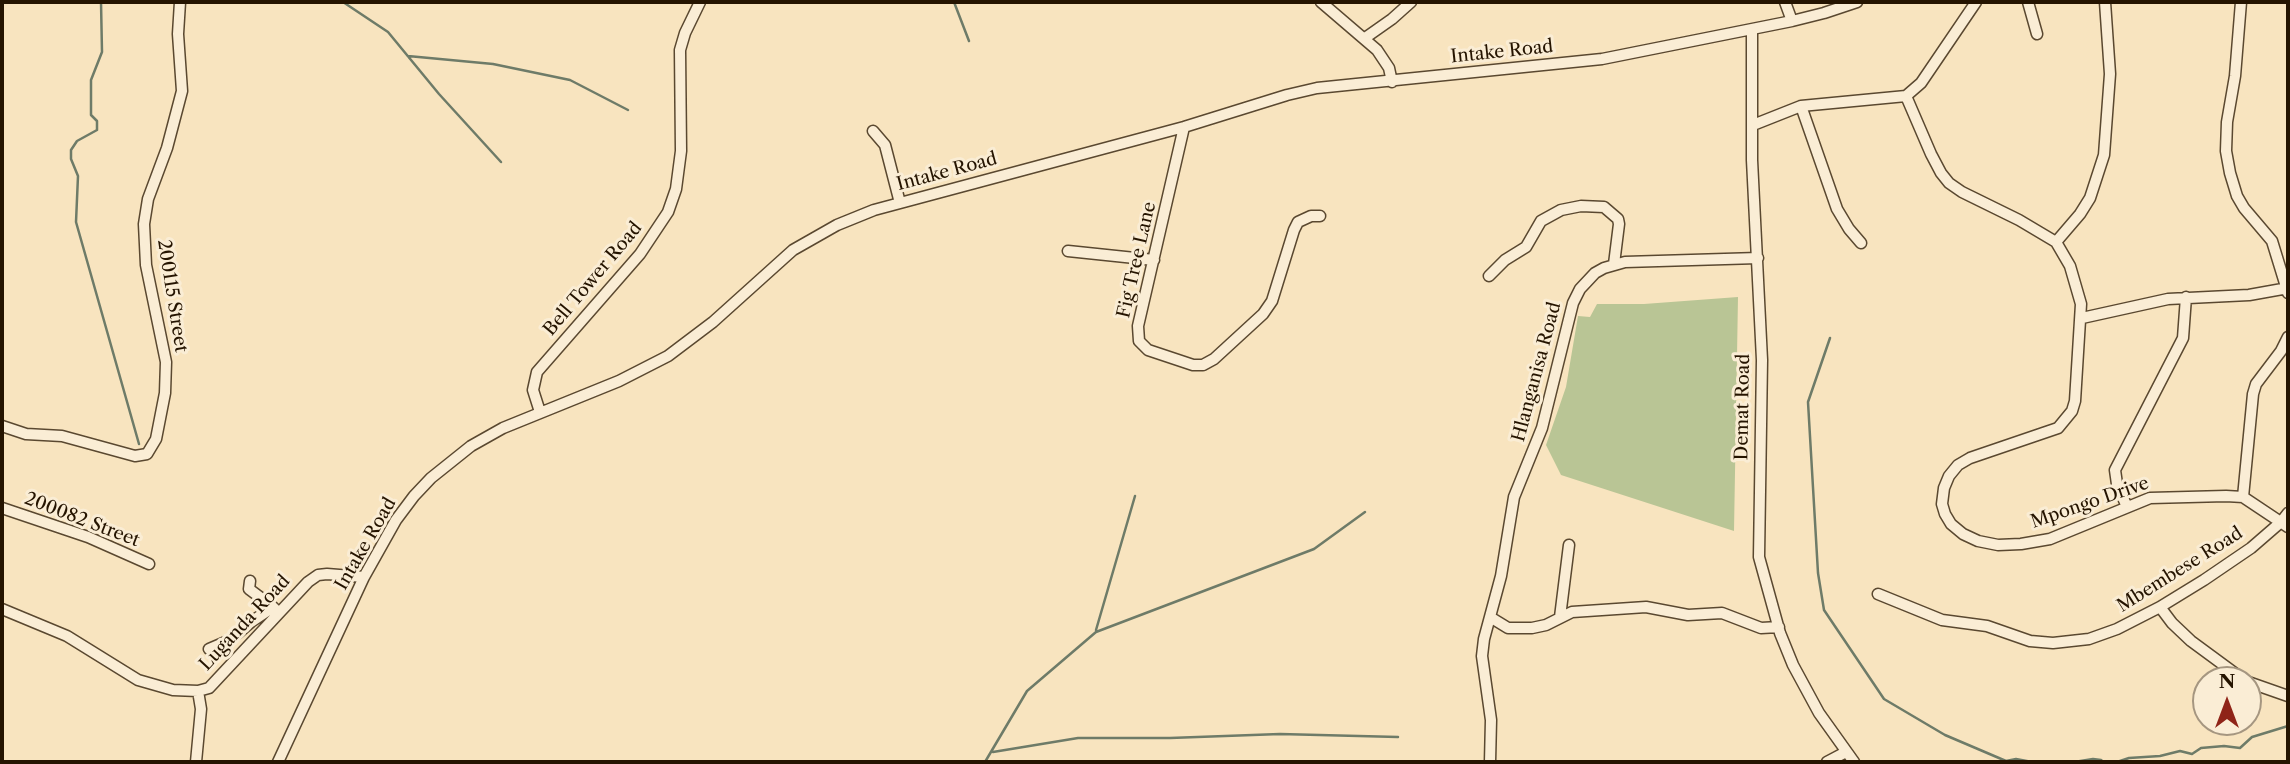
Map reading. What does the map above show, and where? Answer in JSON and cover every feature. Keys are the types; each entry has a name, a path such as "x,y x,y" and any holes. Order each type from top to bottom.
{"street":[{"name":"200115 Street","path":"2,426 26,434 75,439 128,455 142,456 152,447 160,424 166,362 146,265 145,208 167,148 182,91 178,34 180,2"},
{"name":"Bell Tower Road","path":"540,412 533,390 537,372 640,254 668,212 677,190 681,151 678,63 685,33 700,2"},
{"path":"1321,2 1365,38 1385,60 1392,82"},
{"path":"1365,38 1411,2"},
{"path":"1785,2 1792,21"},
{"name":"Intake Road","path":"278,762 364,577 396,520 432,478 471,446 503,428 619,381 668,356 712,322 793,250 837,225 874,210 1184,127 1317,88 1602,59 1792,21 1857,2"},
{"path":"1753,125 1801,106 1906,96 1921,83 1976,2"},
{"path":"2028,2 2037,34"},
{"path":"1906,96 1931,154 1949,183 2056,242 2090,198 2104,155 2110,74 2105,2"},
{"path":"2082,318 2168,299 2288,290 2272,241 2237,196 2226,151 2241,2"},
{"name":"Demat Road","path":"1752,29 1762,360 1759,557 1779,627 1807,693 1854,762"},
{"path":"1801,106 1837,209 1861,243"},
{"name":"Fig Tree Lane","path":"1184,127 1138,326 1139,341 1148,350 1193,365 1203,365 1214,359 1263,314 1272,301 1298,222 1311,216 1320,216"},
{"path":"873,131 885,145 900,203"},
{"path":"1489,276 1505,260 1526,247 1541,221 1561,210 1581,206 1604,207 1618,219 1614,264"},
{"name":"Mpongo Drive","path":"2056,242 2077,285 2082,318 2075,401 2058,428 1970,458 1958,466 1948,476 1944,488 1942,505 1951,524 1978,541 1998,545 2021,544 2050,540 2150,498 2243,497"},
{"path":"1068,250 1154,260"},
{"name":"Hlanganisa Road","path":"1490,762 1491,720 1482,656 1484,639 1501,576 1514,497 1542,428 1573,303 1587,280 1614,264 1657,260 1758,258"},
{"path":"2127,507 2117,484 2115,470 2182,338 2186,297"},
{"path":"2286,521 2243,497 2253,394 2256,384 2288,337"},
{"name":"200082 Street","path":"2,508 88,537 149,564"},
{"name":"Mbembese Road","path":"1878,594 1942,620 1987,626 2030,640 2072,642 2105,634 2160,607 2251,548 2286,521"},
{"path":"1560,617 1569,545"},
{"name":"Luganda Road","path":"2,609 67,636 138,680 173,690 198,691 209,688 276,610 318,575 338,573 364,577"},
{"path":"209,649 230,640 276,610 256,597 249,589 250,581"},
{"path":"1490,617 1508,628 1517,629 1538,627 1572,612 1646,607 1688,615 1722,613 1761,628 1779,627"},
{"path":"2160,607 2172,623 2226,666"},
{"path":"2262,687 2288,696"},
{"path":"197,762 201,709 198,691"},
{"path":"1827,762 1846,752"}],"green space":[{"path":"1738,297 1734,531 1561,475 1546,445 1566,387 1578,316 1590,317 1597,304 1644,304"}],"waterway":[{"path":"101,2 102,52 91,80 91,115 97,121 97,130 77,141 71,150 71,159 78,176 76,222 139,444"},
{"path":"343,2 388,32 439,94 501,162"},
{"path":"954,2 969,41"},
{"path":"408,56 493,64 570,80 628,110"},
{"path":"1830,338 1808,402 1818,573 1824,610 1884,699 1945,735 2006,761 2016,759 2032,762"},
{"path":"1096,630 1135,496"},
{"path":"985,762 1027,691 1096,632 1314,549 1365,512"},
{"path":"2117,762 2180,751 2192,754 2201,748 2240,748 2252,737 2288,726"},
{"path":"993,752 1078,738 1280,734 1398,737"},
{"path":"2074,762 2093,759 2103,762"}]}
